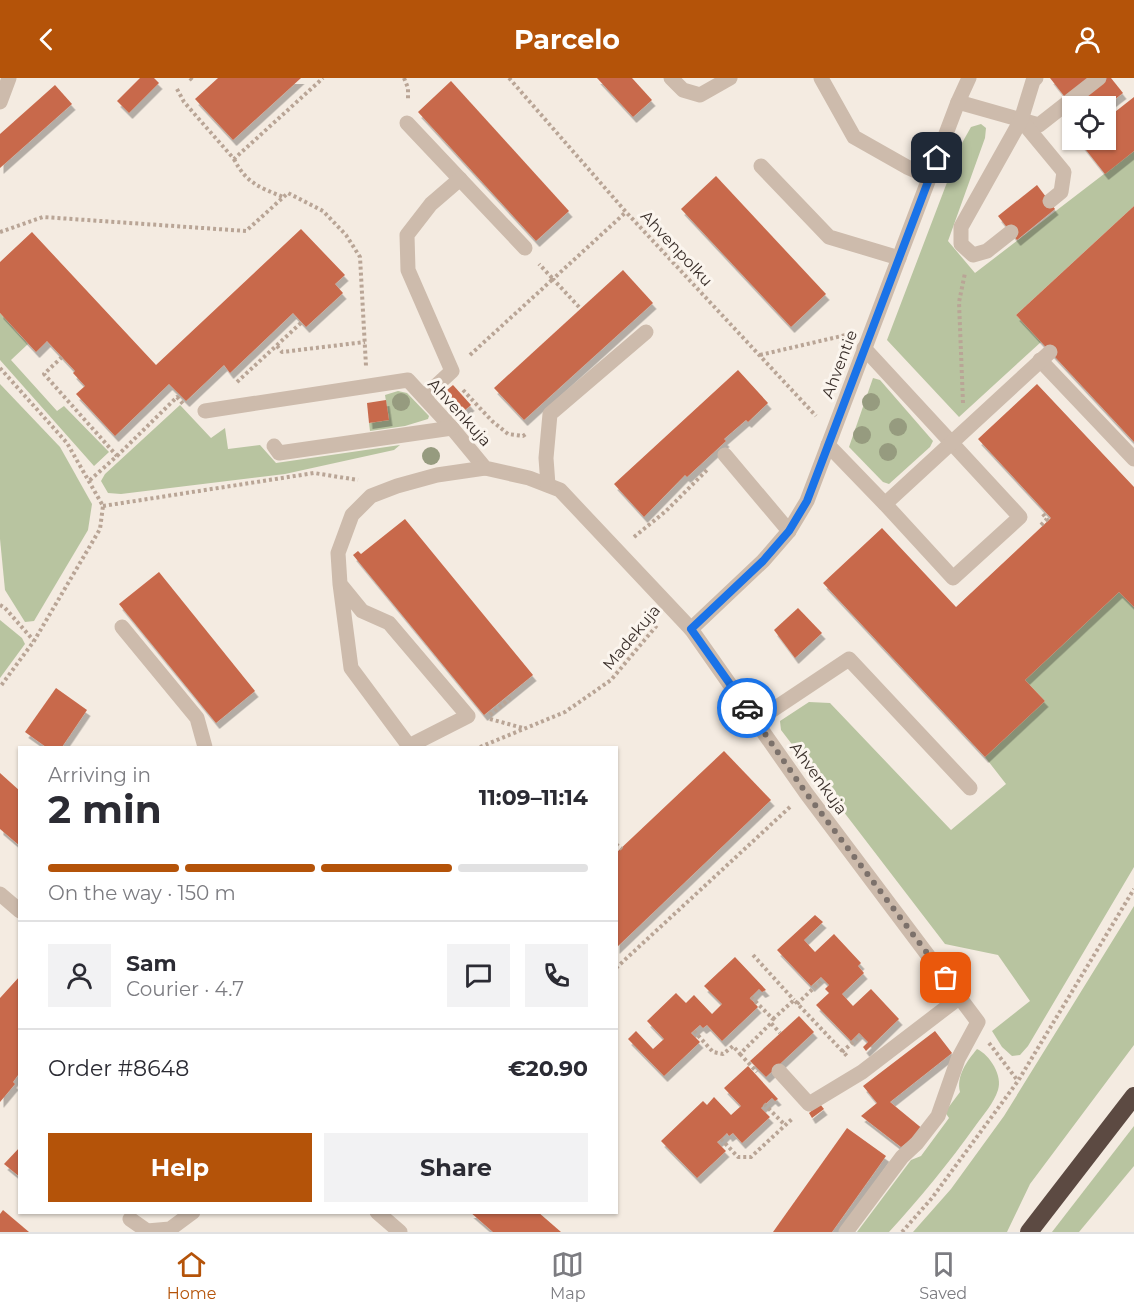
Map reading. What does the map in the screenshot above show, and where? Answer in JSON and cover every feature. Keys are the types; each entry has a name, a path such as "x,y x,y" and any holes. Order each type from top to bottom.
{"highway":[{"path":"1029,1232 1134,1096"}],"street":[{"path":"0,102 9,78"},
{"path":"671,78 683,90 700,94 729,78"},
{"path":"822,78 854,137 907,167 930,177"},
{"name":"Ahventie","path":"691,629 763,561 789,531 807,501 969,78"},
{"path":"1011,232 987,251 973,255 961,244 961,227 1021,120 1033,81 1036,78"},
{"path":"958,102 1039,125 1100,78"},
{"path":"1021,120 1064,172 1061,192 1050,201"},
{"path":"407,123 525,248"},
{"path":"761,166 829,237 899,258"},
{"path":"424,397 452,371 408,270 407,236 431,204 459,179"},
{"path":"548,485 546,458 550,414 646,332"},
{"path":"828,445 953,578 1020,517 864,348"},
{"path":"885,504 1045,356 1134,459"},
{"name":"Ahvenkuja","path":"367,388 408,380 485,468"},
{"path":"206,411 367,388"},
{"path":"274,446 279,453 452,428"},
{"path":"725,454 789,531"},
{"name":"Ahvenkuja","path":"340,584 362,611 389,623 468,716 410,746 351,668 340,584 338,553 352,515 371,496 397,486 437,475 485,468 529,477 560,490 691,629 806,793 978,1022"},
{"path":"122,627 197,718 205,746"},
{"path":"756,721 849,659 970,789"},
{"path":"0,894 18,909"},
{"path":"779,1071 809,1104 862,1072 960,997"},
{"path":"846,1232 902,1157 917,1143 938,1116 958,1059 978,1022"},
{"path":"130,1220 147,1232 170,1229 190,1214"},
{"path":"379,1214 400,1232"}],"path":[{"path":"234,159 323,78"},
{"name":"Ahvenpolku","path":"508,78 626,212 818,417 822,407"},
{"path":"177,89 184,102 234,159 242,175 265,190 283,197"},
{"path":"0,232 43,217 246,231 288,193 324,211 346,235 360,256 367,388"},
{"path":"550,414 523,436 508,434 472,402 460,387 452,371 626,212"},
{"path":"525,248 579,307"},
{"path":"964,431 959,302 966,268 973,255"},
{"path":"236,384 302,322"},
{"path":"760,355 850,334 846,344"},
{"path":"277,346 282,352 365,342"},
{"path":"62,357 44,374 117,456"},
{"path":"0,368 67,443 103,507 100,529 34,642 0,687"},
{"path":"89,482 177,397"},
{"path":"617,551 666,511 693,482 725,454"},
{"path":"103,507 314,473 397,486"},
{"path":"1038,527 1047,519 1040,511"},
{"path":"0,605 34,642"},
{"name":"Madekuja","path":"482,746 565,712 611,680 671,608"},
{"path":"507,696 509,699 486,718 524,728"},
{"path":"618,966 806,793"},
{"path":"618,846 622,849"},
{"path":"902,1232 932,1198 1018,1081 1134,888"},
{"path":"753,954 862,1072"},
{"path":"694,1031 713,1052 723,1054 733,1046 740,1054 772,1022 823,979"},
{"path":"751,997 780,1033"},
{"path":"978,1022 984,1036 1018,1081"},
{"path":"842,1052 861,1035"},
{"path":"764,1104 785,1125"},
{"path":"721,1139 738,1157 751,1157 809,1104"}],"green space":[{"path":"981,124 986,128 985,138 948,241 975,273 1134,151 1134,206 1016,315 1041,342 959,417 887,340 962,143 971,127"},
{"path":"0,313 28,344 11,360 57,411 64,406 109,452 94,466 0,360"},
{"path":"873,378 880,380 933,441 930,447 889,484 883,482 849,447"},
{"path":"0,384 60,447 92,504 88,530 34,621 25,622 5,590 0,539"},
{"path":"398,391 407,393 429,416 428,419 405,426 370,431 369,423 389,420 385,395"},
{"path":"180,405 211,438 225,428 228,449 260,445 276,463 400,445 394,450 285,474 121,494 108,493 101,481 105,474"},
{"path":"1119,592 1134,607 1134,867 1028,1046 1020,1055 1012,1056 1002,1047 992,1031 1030,1001 998,955 945,944 781,730 780,721 809,702 830,703 951,830 1006,784 985,757 1045,701 1025,680"},
{"path":"0,620 22,638 25,644 0,678"},
{"path":"1134,906 1134,1045 1030,1184 1007,1232 913,1232 951,1189 1004,1116"},
{"path":"977,1049 991,1061 999,1079 998,1090 991,1104 945,1167 889,1232 857,1232 911,1160 921,1156 949,1118 945,1112 960,1092 961,1075"},
{"path":"1134,1126 1134,1166 1079,1232 1052,1232"}],"building":[{"path":"140,78 154,78 159,83 129,113 117,101"},
{"path":"218,78 301,78 233,140 195,99"},
{"path":"597,78 632,78 652,100 633,117"},
{"path":"1050,78 1111,78 1123,93 1116,98 1116,96 1064,96"},
{"path":"451,81 569,211 536,241 418,112"},
{"path":"55,85 72,104 0,168 0,134"},
{"path":"1134,97 1134,151 1105,174 1086,150 1116,150 1116,111"},
{"path":"716,176 826,294 791,327 681,209"},
{"path":"1037,185 1055,209 1017,240 998,216"},
{"path":"1134,206 1134,442 1016,315"},
{"path":"301,229 345,275 335,284 343,293 306,327 293,313 230,373 224,365 186,401 169,384 115,436 76,394 85,386 73,373 75,371 47,341 36,352 0,313 0,262 32,232 156,365"},
{"path":"623,270 653,303 524,420 494,388"},
{"path":"738,370 768,403 748,422 746,420 724,439 726,441 687,477 685,475 644,517 614,484"},
{"path":"1037,384 1134,487 1134,607 1119,592 1025,680 1045,701 985,757 823,583 882,528 956,607 1051,518 978,439"},
{"path":"453,385 471,405 459,415 441,395"},
{"path":"386,400 389,420 369,423 367,403"},
{"path":"405,519 533,675 484,715 353,555 358,551 361,554"},
{"path":"159,572 255,691 216,723 119,604"},
{"path":"798,608 822,633 795,658 774,630"},
{"path":"56,688 87,710 63,746 45,746 25,732"},
{"path":"724,751 771,800 618,946 618,851"},
{"path":"0,773 18,789 18,844 0,829"},
{"path":"815,915 823,922 804,940 815,952 834,934 861,963 858,966 864,973 842,994 853,1006 871,989 899,1019 866,1051 863,1047 868,1042 859,1033 851,1041 816,1005 829,993 825,989 829,985 821,977 811,986 777,950"},
{"path":"735,957 766,990 762,992 759,989 750,998 758,1007 722,1041 707,1025 703,1028 700,1025 691,1033 700,1042 664,1076 628,1039 636,1031 653,1049 664,1039 647,1021 676,993 686,1003 694,995 712,1014 722,1004 704,986"},
{"path":"18,978 18,1075 13,1082 15,1084 0,1102 0,998"},
{"path":"799,1016 814,1032 766,1077 750,1061"},
{"path":"935,1031 952,1053 890,1102 924,1130 901,1147 861,1116 877,1103 863,1086"},
{"path":"748,1066 778,1099 775,1101 772,1098 761,1108 770,1117 742,1143 733,1133 729,1136 727,1133 717,1142 726,1151 697,1178 661,1141 703,1101 707,1105 714,1097 731,1115 741,1106 724,1088"},
{"path":"820,1104 824,1109 812,1118 809,1113"},
{"path":"847,1128 886,1156 832,1232 773,1232"},
{"path":"18,1149 18,1175 4,1164"},
{"path":"3,1210 29,1232 0,1232 0,1214"},
{"path":"472,1214 540,1214 561,1232 493,1232"}],"way so far":[{"path":"747,708 806,793 946,978"}],"route":[{"path":"747,708 691,629 763,561 789,531 807,501 937,158"}]}
